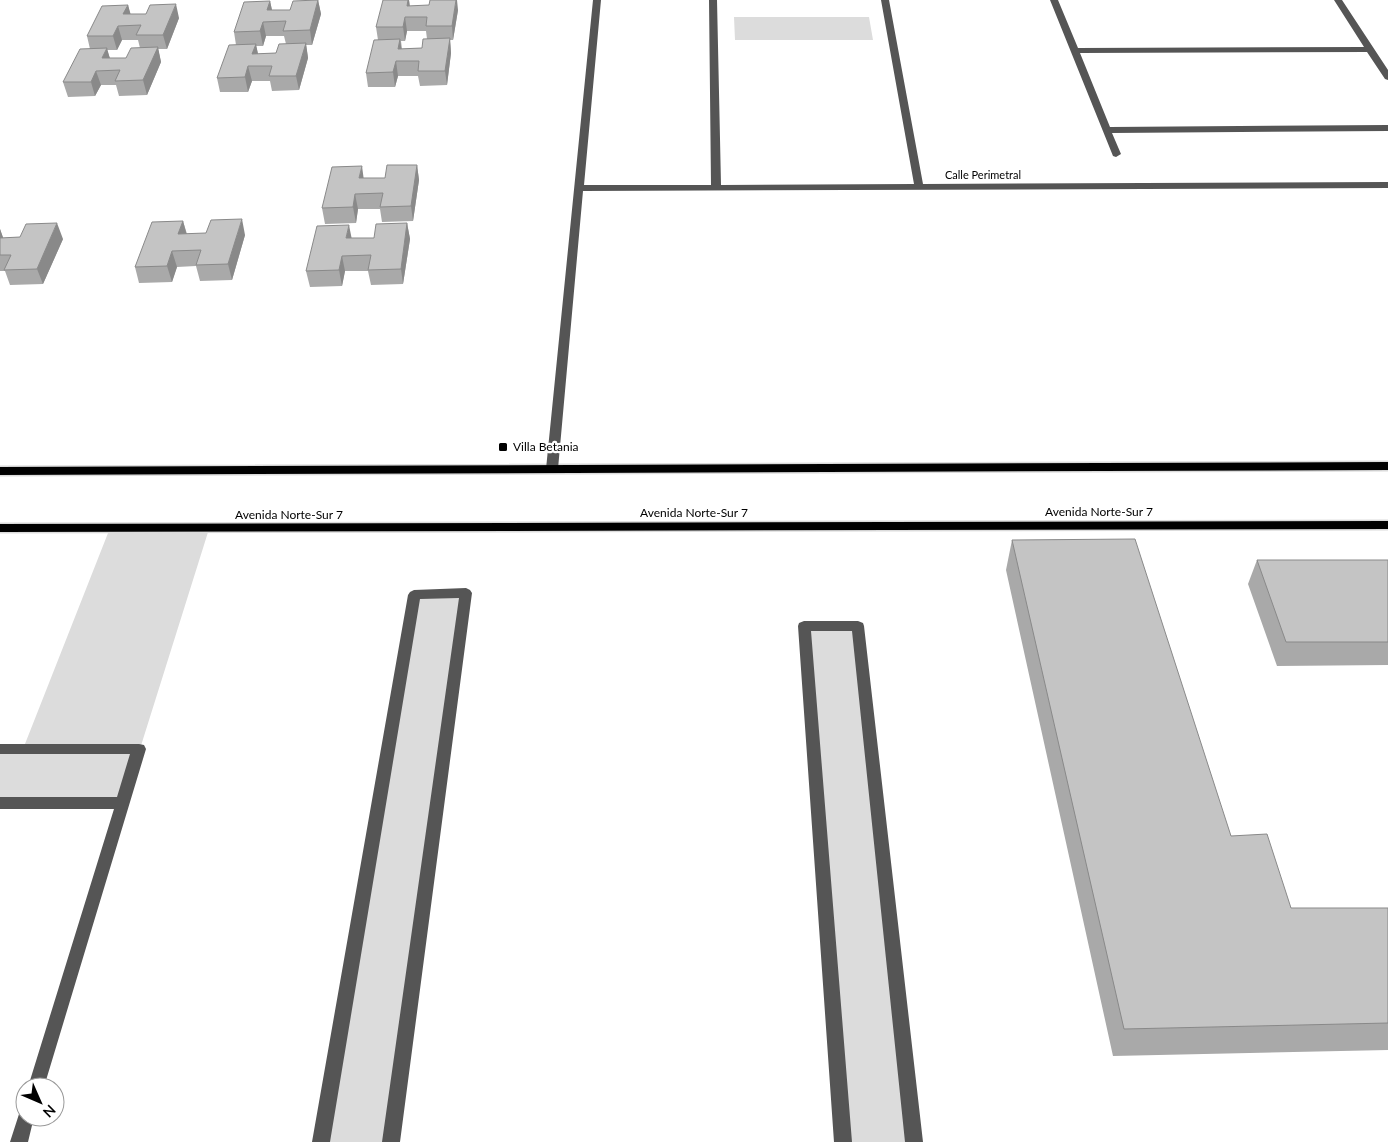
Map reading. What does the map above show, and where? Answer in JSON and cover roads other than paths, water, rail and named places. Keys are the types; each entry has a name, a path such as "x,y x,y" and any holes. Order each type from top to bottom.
{"main road":[{"path":"0,471 1388,466"},
{"name":"Avenida Norte-Sur 7","path":"0,528 1384,526"}],"street":[{"path":"552,469 597,0"},
{"path":"713,0 716,188"},
{"path":"885,0 919,187"},
{"path":"1054,0 1116,154"},
{"path":"1338,0 1388,77"},
{"path":"1074,51 1369,49"},
{"path":"1106,130 1388,128"},
{"name":"Calle Perimetral","path":"579,188 1388,185"},
{"path":"321,1142 414,595 466,593 390,1142"},
{"path":"842,1142 804,626 858,626 914,1142"},
{"path":"0,749 139,749 39,1077"},
{"path":"0,803 122,803"},
{"path":"19,1142 23,1127"}],"place":[{"name":"Villa Betania","path":"503,447"}]}
